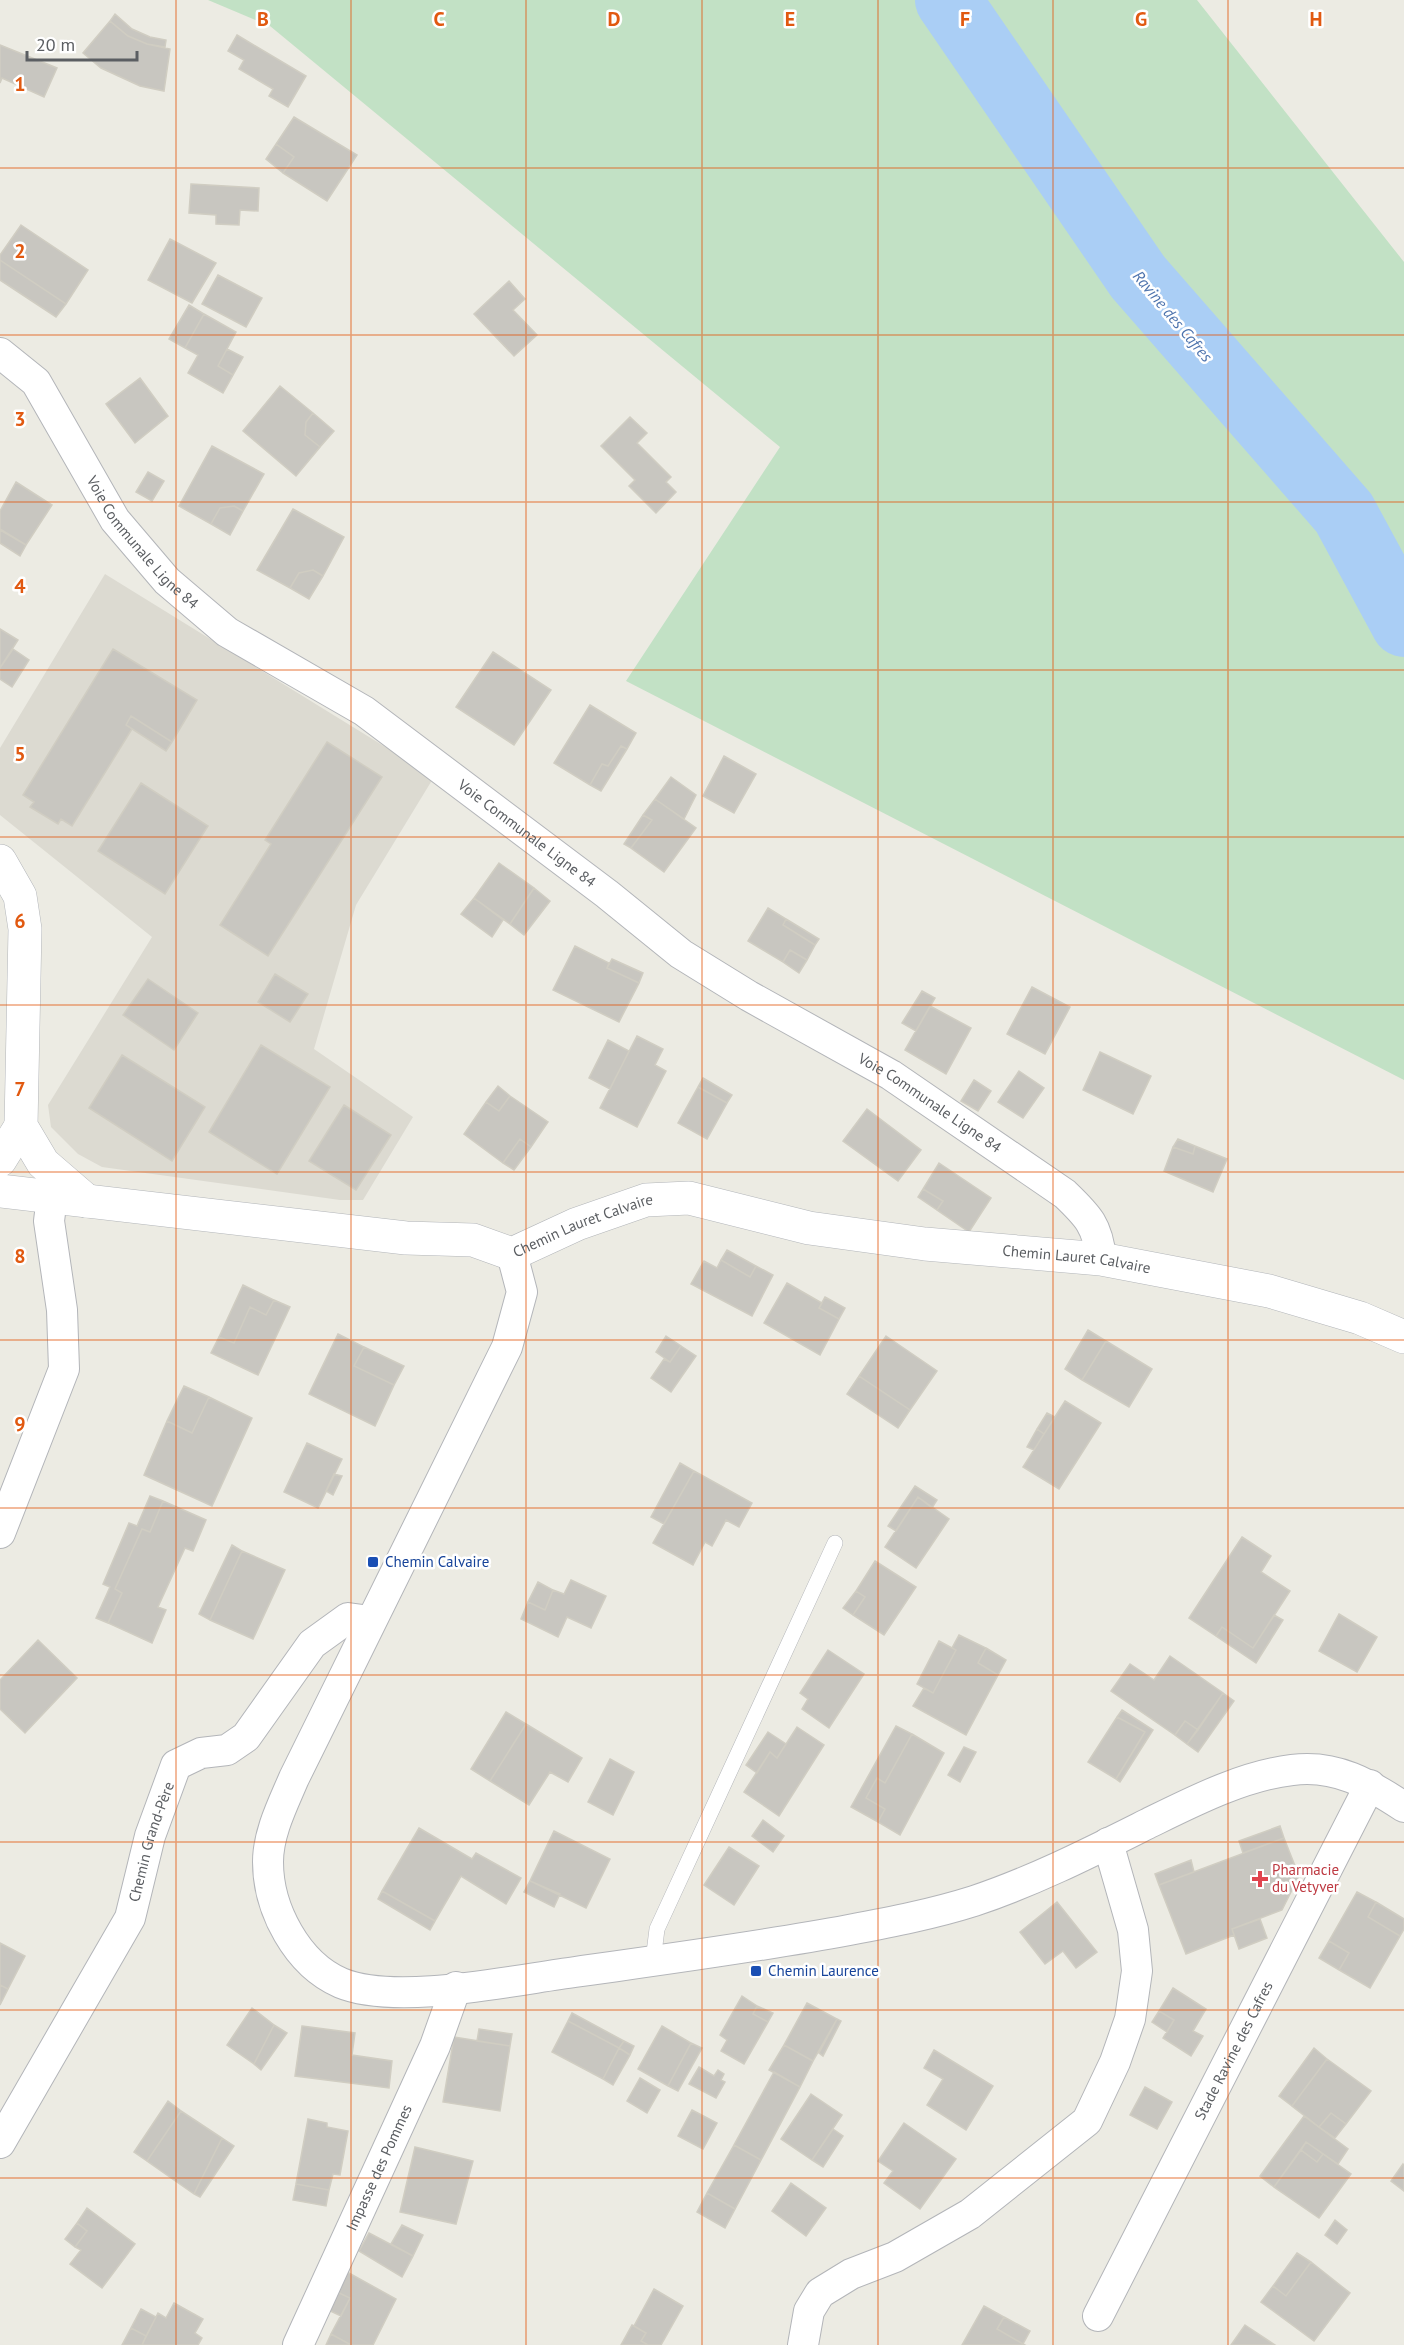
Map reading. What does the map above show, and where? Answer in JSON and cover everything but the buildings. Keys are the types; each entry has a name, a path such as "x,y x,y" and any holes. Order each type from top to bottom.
{"main road":[{"path":"0,861 20,896 25,929 21,1126 0,1160"},
{"path":"21,1126 43,1163 87,1201"},
{"name":"Chemin Lauret Calvaire","path":"0,1191 406,1238 472,1240 512,1254 577,1224 646,1200 689,1198 810,1228 925,1244 1101,1259 1269,1291 1360,1318 1404,1337"}],"street":[{"name":"Voie Communale Ligne 84","path":"0,353 36,382 115,520 167,581 226,632 364,711 607,894 681,954 749,996 891,1075 1065,1194 1090,1218 1099,1239 1101,1259"},
{"path":"0,1533 64,1369 62,1310 49,1221 52,1197"},
{"path":"512,1254 522,1292 507,1347 370,1621 294,1778 274,1826 268,1861 274,1904 293,1942 316,1966 339,1982 371,1992 405,1993 766,1946 933,1914 1014,1886 1216,1790 1292,1770 1336,1771 1370,1785 1404,1807"},
{"name":"Chemin Grand-Père","path":"0,2143 130,1918 150,1836 176,1765 201,1753 226,1750 246,1737 312,1644 348,1618 370,1621"},
{"name":"Stade Ravine des Cafres","path":"1098,2316 1370,1785"},
{"path":"802,2345 809,2311 820,2293 851,2274 895,2257 970,2214 1087,2121 1115,2062 1126,2030 1137,1971 1133,1930 1108,1843"},
{"name":"Impasse des Pommes","path":"298,2345 435,2046 456,1987"}],"lane":[{"path":"652,1961 657,1929 835,1543"}],"shaded area":[{"path":"105,574 434,777 356,905 314,1049 413,1117 363,1200 340,1200 102,1167 78,1154 51,1127 48,1105 152,937 0,815 0,748"}],"green space":[{"path":"208,0 1197,0 1404,262 1404,1080 626,681 780,447 270,26"}],"waterway":[{"name":"Ravine des Cafres","path":"948,0 1138,277 1344,513 1404,624"}],"place":[{"name":"Chemin Calvaire","path":"373,1562"},
{"name":"Pharmacie du Vetyver","path":"1260,1879"},
{"name":"Chemin Laurence","path":"756,1971"}]}
